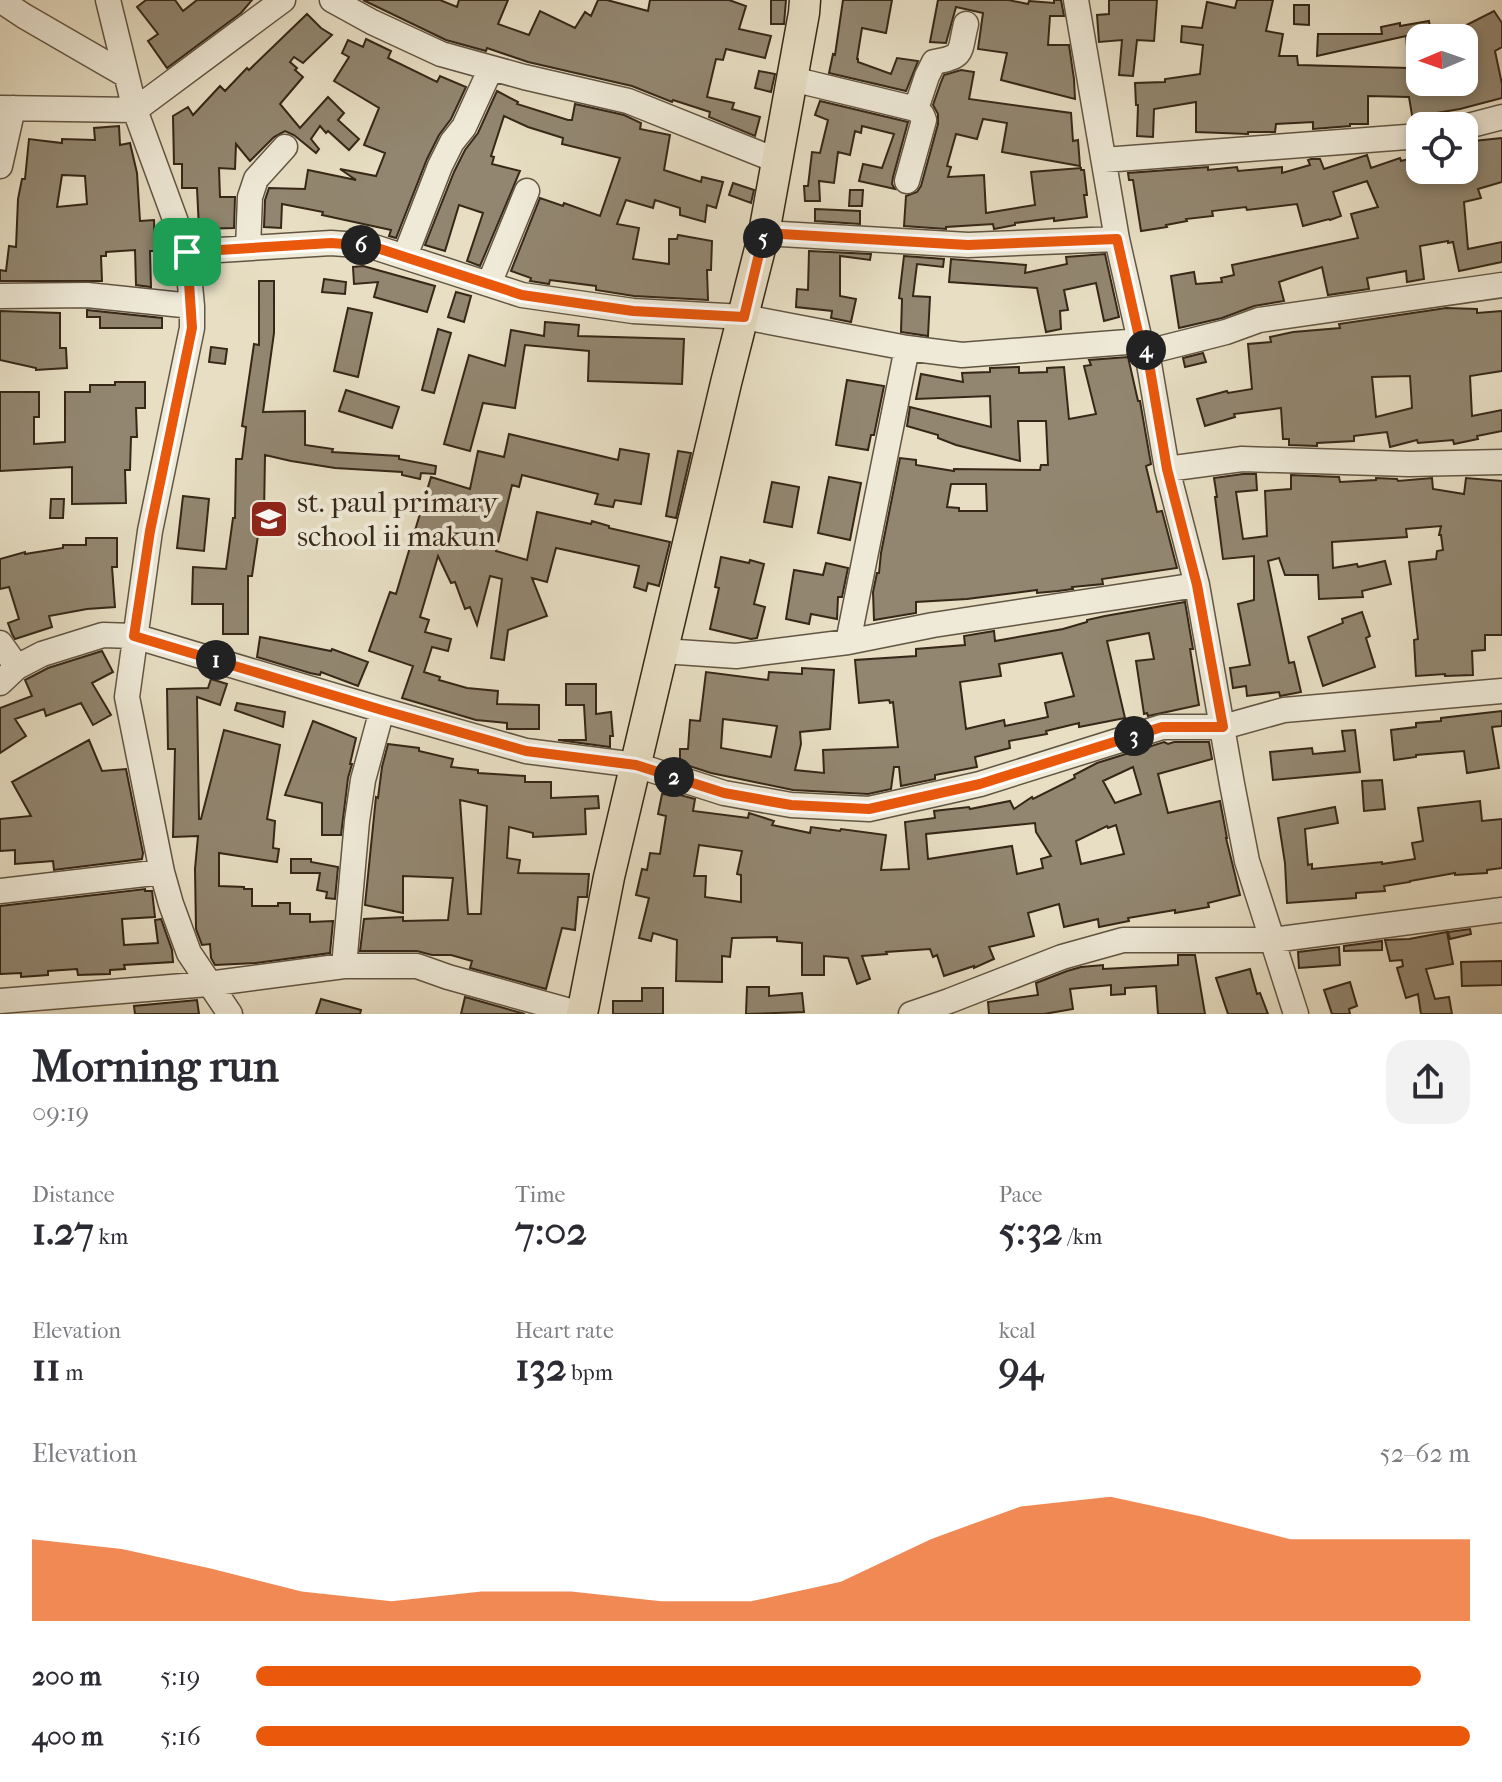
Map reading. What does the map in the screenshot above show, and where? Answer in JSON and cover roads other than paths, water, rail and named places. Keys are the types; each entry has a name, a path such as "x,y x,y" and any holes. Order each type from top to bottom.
{"main road":[{"path":"581,1014 609,877 764,233 805,0"}],"street":[{"path":"0,0 126,75"},
{"path":"108,0 135,110 187,252 192,306 192,328 150,531 127,697 162,872 189,953 230,1014"},
{"path":"0,166 7,108 135,110 283,0"},
{"path":"332,0 441,54 628,101 778,161"},
{"path":"1076,0 1117,239 1143,347 1167,469 1197,585 1247,861 1296,1014"},
{"path":"916,109 934,62 959,54 966,24"},
{"path":"405,256 440,166 464,127 491,68"},
{"path":"792,79 916,109 924,120 907,181"},
{"path":"1478,123 1502,117"},
{"path":"1104,160 1406,137"},
{"path":"248,248 250,197 256,179 285,147"},
{"path":"489,284 527,191"},
{"path":"764,233 968,245 1117,239"},
{"path":"187,252 331,243 371,246 522,295 619,309 744,317 907,348 962,355 1143,347 1226,332 1259,320 1502,285"},
{"path":"0,296 87,295 192,306"},
{"path":"848,642 907,348"},
{"path":"1167,469 1242,459 1409,464 1502,462"},
{"path":"663,651 736,656 848,642 933,625 1197,585"},
{"path":"0,643 9,675 42,654 103,635 134,636 526,751 636,765 724,793 791,805 869,809 980,784 1162,727 1223,727 1284,710 1502,691"},
{"path":"344,966 363,780 382,710"},
{"path":"0,891 162,872"},
{"path":"911,1014 950,1008 1062,957 1123,940 1273,940 1502,910"},
{"path":"0,1001 208,984 344,966 417,966 581,1014"}],"place":[{"name":"st. paul primary school ii makun","path":"269,519"}]}
